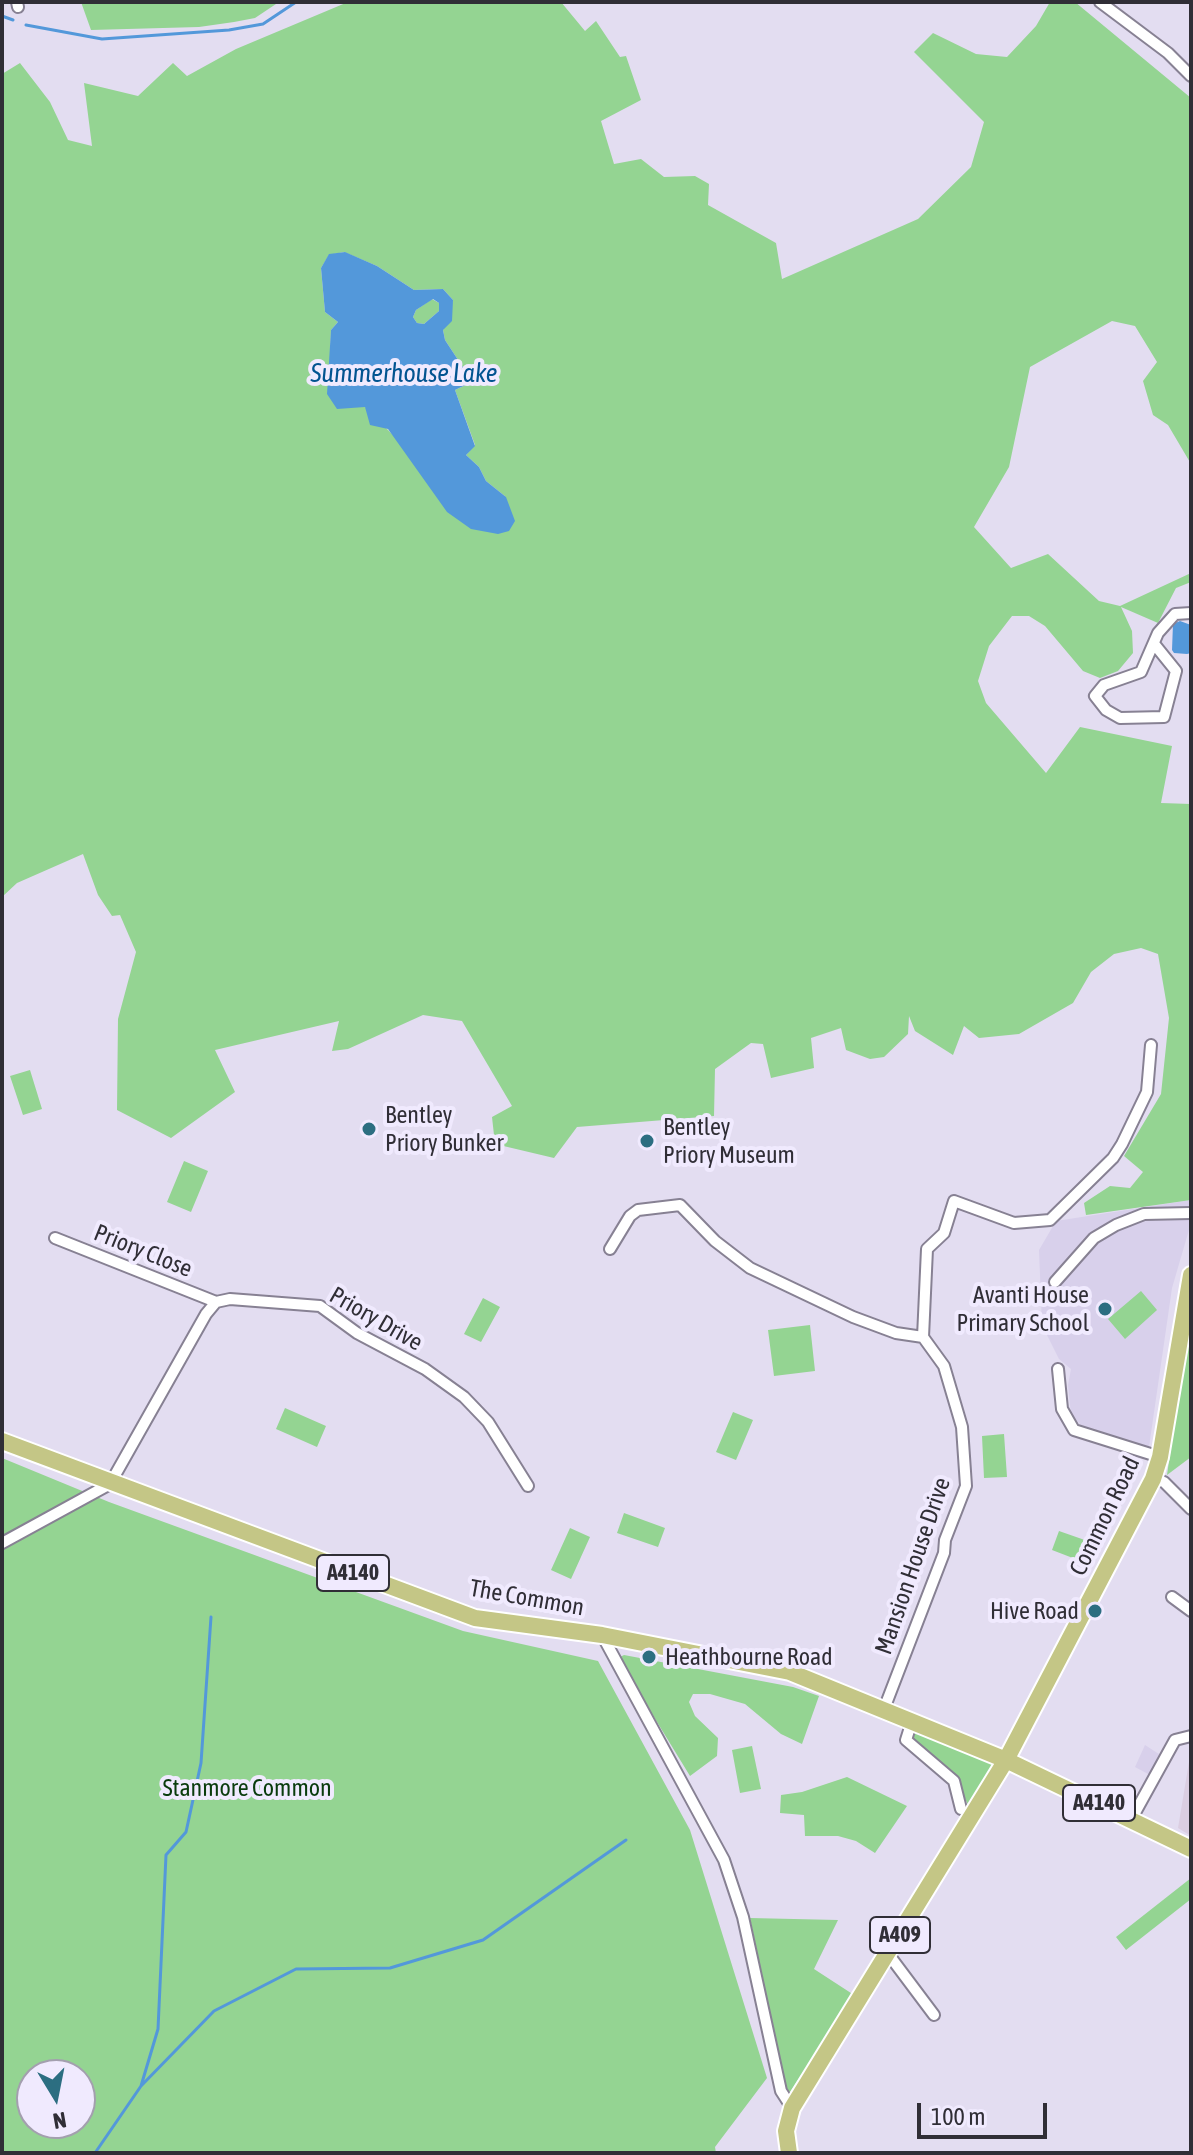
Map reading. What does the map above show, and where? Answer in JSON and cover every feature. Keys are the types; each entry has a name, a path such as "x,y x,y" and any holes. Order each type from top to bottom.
{"main road":[{"name":"Common Road","path":"1006,1760 1153,1479 1160,1457 1191,1275"},
{"name":"The Common","path":"2,1441 110,1484 475,1618 602,1635 790,1672 1006,1760"},
{"name":"A4140","path":"1006,1760 1191,1849"},
{"name":"A409","path":"789,2153 786,2131 792,2108 889,1955 1006,1760"}],"street":[{"path":"1100,2 1168,53 1191,76"},
{"path":"1155,645 1176,671 1164,717 1120,718 1106,710 1095,696 1104,685 1141,672 1158,633 1175,614 1191,613"},
{"path":"610,1249 634,1213 647,1207 680,1205 725,1249 778,1283 881,1328 923,1337 926,1325 927,1249 944,1233 954,1201 1014,1223 1050,1220 1113,1158 1122,1144 1147,1092 1151,1045"},
{"path":"1055,1282 1094,1238 1116,1225 1144,1214 1191,1213"},
{"name":"Priory Close","path":"55,1238 216,1302"},
{"name":"Priory Drive","path":"216,1302 230,1299 309,1304 328,1310 357,1333 425,1369 464,1397 488,1422 528,1486"},
{"path":"2,1543 110,1484 216,1302"},
{"name":"Mansion House Drive","path":"884,1709 944,1553 945,1540 966,1479 963,1435 952,1385 944,1366 923,1337"},
{"path":"1058,1369 1062,1409 1074,1430 1160,1457"},
{"path":"1153,1479 1168,1485 1191,1509"},
{"path":"1172,1597 1191,1611"},
{"path":"602,1635 724,1860 743,1917 781,2091 792,2108"},
{"path":"912,1721 906,1740 954,1781 961,1809"},
{"path":"1132,1818 1175,1740 1191,1736"},
{"path":"889,1955 934,2015"}],"shaded area":[{"name":"Avanti House Primary School","path":"1191,1200 1191,1223 1172,1288 1149,1447 1082,1426 1071,1415 1068,1385 1071,1369 1059,1359 1042,1325 1039,1250 1056,1221"},
{"path":"1145,1745 1162,1756 1150,1775 1135,1767"},
{"path":"1191,1763 1191,1836 1178,1828"}],"green space":[{"path":"81,2 279,2 255,18 234,22 199,27 91,30"},
{"path":"348,2 561,2 585,31 596,21 620,57 626,56 641,100 601,121 614,164 641,159 664,177 695,176 709,184 708,205 776,243 782,279 918,219 971,167 984,122 914,52 933,33 976,54 1007,57 1036,26 1050,2 1075,2 1191,98 1191,464 1168,425 1153,415 1143,381 1157,362 1135,326 1112,321 1030,367 1009,467 974,527 1011,568 1048,554 1099,601 1120,606 1191,573 1191,582 1176,588 1158,623 1121,607 1132,631 1133,653 1118,671 1100,678 1083,671 1045,626 1029,616 1012,616 989,646 978,681 986,703 1046,773 1080,727 1172,746 1161,803 1191,804 1191,1200 1086,1215 1084,1203 1110,1186 1130,1188 1143,1172 1124,1156 1161,1094 1169,1018 1158,954 1141,948 1114,954 1091,972 1073,1003 1019,1034 979,1038 964,1026 953,1055 915,1031 909,1016 908,1034 884,1057 870,1059 846,1050 841,1028 811,1038 814,1068 771,1078 763,1044 751,1043 715,1069 714,1116 577,1127 554,1158 495,1144 492,1117 512,1106 462,1021 423,1015 348,1049 332,1051 339,1021 215,1050 235,1092 171,1138 117,1110 118,1019 136,952 120,915 112,916 98,895 83,854 17,883 2,897 2,74 20,63 50,102 68,140 92,146 84,83 138,96 173,63 187,76 236,49","holes":["344,252 377,266 414,290 443,289 453,300 443,330 445,340 464,369 474,375 474,381 455,390 475,445 466,455 479,467 486,481 506,497 397,439 365,407 330,357 331,330 338,322 325,312 321,268 329,255"]},
{"path":"432,299 439,303 439,311 424,324 417,323 413,317 416,310"},
{"path":"30,1070 42,1109 23,1115 10,1076"},
{"path":"184,1161 208,1171 191,1212 167,1202"},
{"path":"1141,1291 1157,1310 1125,1339 1108,1319"},
{"path":"483,1298 500,1307 481,1342 464,1334"},
{"path":"1191,1324 1191,1457 1167,1475 1188,1327"},
{"path":"810,1325 815,1371 774,1376 768,1330"},
{"path":"285,1408 326,1426 317,1447 276,1429"},
{"path":"733,1412 753,1420 736,1460 716,1452"},
{"path":"1004,1434 1007,1477 984,1478 982,1436"},
{"name":"Stanmore Common","path":"2,1458 109,1502 463,1631 598,1661 690,1830 767,2078 715,2147 716,2153 2,2153"},
{"path":"624,1513 665,1528 658,1547 617,1533"},
{"path":"570,1528 590,1537 571,1579 551,1570"},
{"path":"1059,1531 1099,1545 1091,1565 1052,1550"},
{"path":"624,1655 793,1687 819,1696 802,1744 781,1734 745,1704 710,1694 693,1694 689,1702 695,1716 718,1738 717,1756 690,1776 621,1663 620,1657"},
{"path":"912,1731 993,1764 969,1807 954,1775 914,1742"},
{"path":"752,1746 761,1789 740,1793 732,1750"},
{"path":"847,1777 907,1806 875,1853 856,1841 838,1836 805,1836 804,1815 780,1813 781,1795 802,1792"},
{"path":"1191,1878 1191,1899 1126,1950 1116,1937"},
{"path":"750,1918 838,1920 814,1969 854,1995 790,2092 786,2089"}],"water":[{"name":"Summerhouse Lake","path":"345,252 377,266 414,290 443,289 453,300 452,321 443,330 445,340 464,369 474,375 474,381 455,390 475,446 466,455 479,467 486,481 506,497 515,521 509,531 498,534 471,529 447,512 388,429 370,425 365,407 337,409 327,394 331,330 338,322 325,312 321,268 329,254","holes":["433,299 439,303 439,311 424,324 417,323 413,317 416,310"]},
{"path":"1180,621 1191,625 1191,653 1174,653 1172,650 1173,624"}],"waterway":[{"path":"26,25 102,39 229,30 263,24 296,2"},
{"path":"2,16 13,20"},
{"path":"95,2153 141,2086 158,2029 166,1855 186,1832 201,1763 211,1617"},
{"path":"141,2086 214,2011 296,1969 390,1968 483,1940 626,1840"}],"place":[{"name":"Bentley Priory Bunker","path":"369,1129"},
{"name":"Bentley Priory Museum","path":"647,1141"},
{"name":"Avanti House Primary School","path":"1105,1309"},
{"name":"Hive Road","path":"1095,1611"},
{"name":"Heathbourne Road","path":"649,1657"}]}
